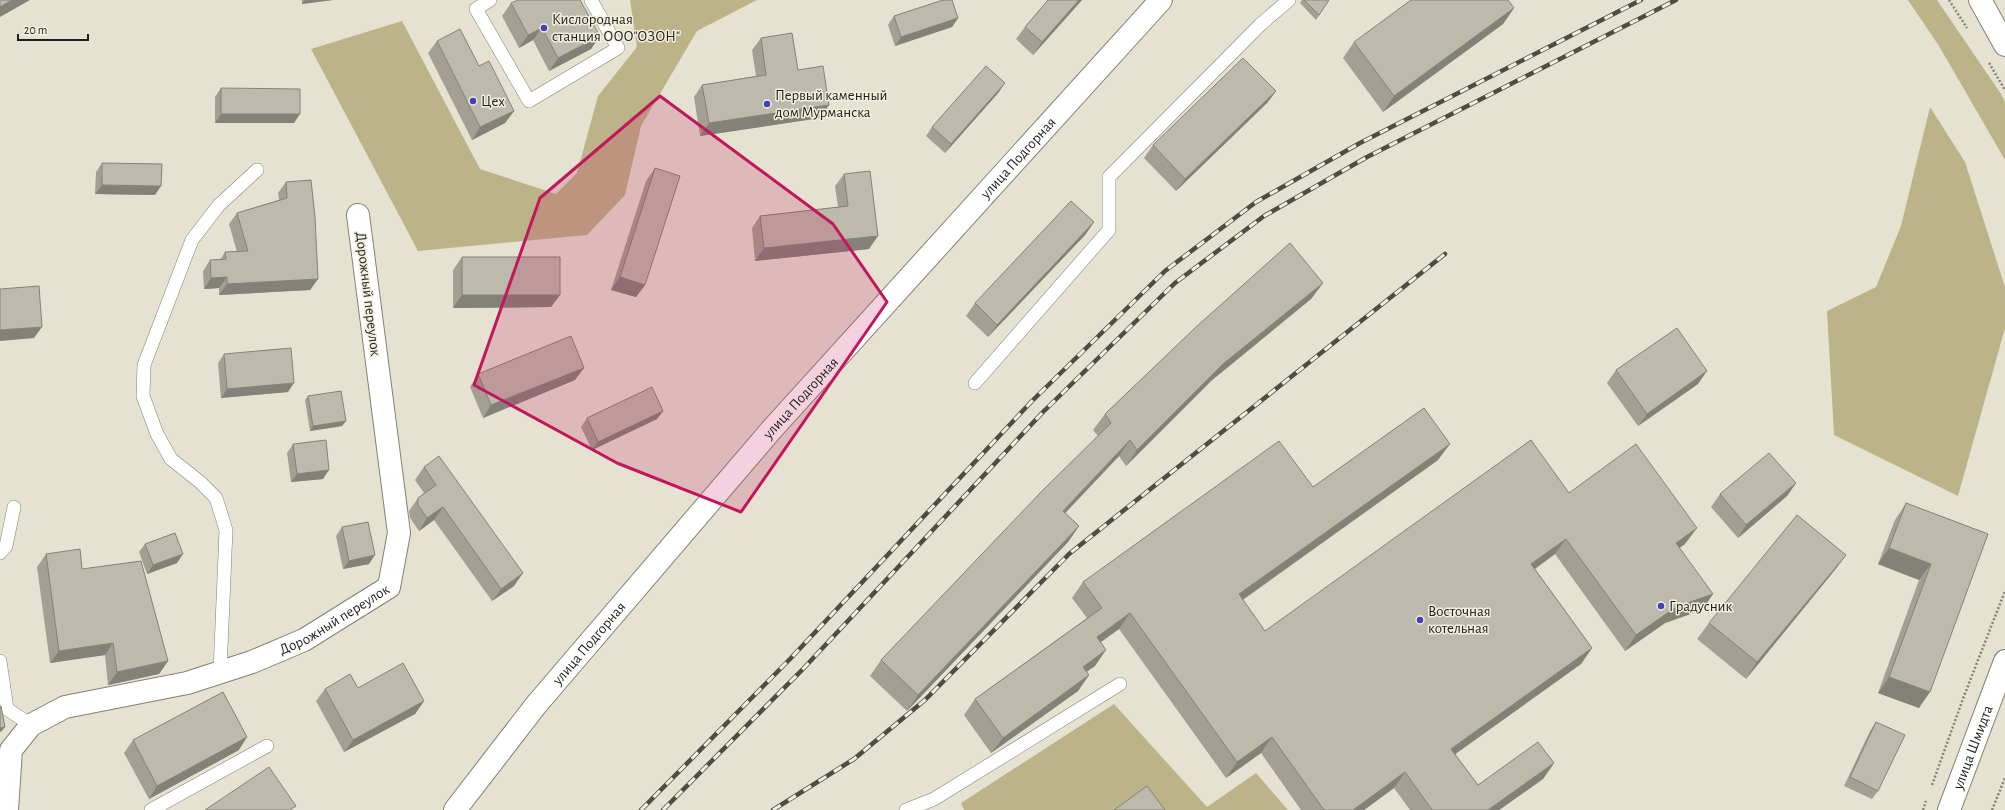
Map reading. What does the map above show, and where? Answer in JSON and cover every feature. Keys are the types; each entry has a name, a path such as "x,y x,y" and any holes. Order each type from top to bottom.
{"main road":[{"name":"улица Подгорная","path":"456,810 536,705 773,428 1161,0"},
{"path":"1980,0 2005,45"},
{"name":"Дорожный переулок","path":"7,810 11,750 32,725 66,706 187,683 220,671 252,662 304,640 389,587 399,533 358,215"},
{"name":"улица Шмидта","path":"1949,810 2005,663"}],"lane":[{"path":"490,0 476,9 529,101 618,48 591,0"},
{"path":"975,383 1109,230 1109,177 1260,24 1289,0"},
{"path":"220,671 226,530 216,498 200,482 171,459 157,434 143,396 144,365 192,240 219,205 257,170"},
{"path":"0,553 6,546 14,507"},
{"path":"0,661 7,709 32,725"},
{"path":"906,810 934,799 1120,684"},
{"path":"151,810 267,746"}],"path":[{"path":"1995,73 2005,90"},
{"path":"1930,789 2005,591"},
{"path":"1992,810 2005,778"},
{"path":"1923,810 1928,796"}],"highlighted area":[{"path":"660,96 833,224 887,302 741,512 617,463 474,385 540,198"}],"shaded area":[{"path":"630,0 757,0 697,31 641,126 625,195 587,235 418,251 311,49 402,21 480,169 556,194 577,173 598,96 637,47"},
{"path":"1908,0 1937,0 2001,94 2005,102 2005,160 1939,46"},
{"path":"1930,107 1965,162 2005,287 2005,328 1958,496 1834,435 1827,311 1876,287 1901,226"},
{"path":"1114,704 1207,807 1256,773 1288,810 964,810 961,803"}],"building":[{"path":"0,0 12,0 0,7"},
{"name":"Кислородная станция ООО\"ОЗОН\"","path":"518,0 580,0 600,36 558,58 542,28 528,35 511,3"},
{"path":"943,0 952,0 958,18 901,37 894,16"},
{"path":"1048,0 1079,0 1042,42 1025,27"},
{"path":"1304,0 1329,0 1319,15"},
{"path":"1411,0 1508,0 1514,8 1394,96 1354,42"},
{"path":"460,29 479,66 489,61 514,111 480,127 437,41"},
{"path":"792,33 798,70 823,66 829,105 709,123 702,85 766,75 761,38"},
{"path":"1243,58 1276,91 1185,179 1153,145"},
{"path":"986,66 1005,83 951,144 932,127"},
{"path":"221,88 300,89 300,114 221,114"},
{"path":"102,163 162,164 161,186 102,185"},
{"path":"655,168 680,176 645,285 620,277"},
{"path":"870,171 878,236 764,248 760,216 848,206 844,174"},
{"path":"311,180 315,217 318,279 227,284 227,277 211,278 210,260 226,259 225,252 248,251 237,213 287,198 286,182"},
{"path":"1071,201 1094,222 997,325 975,303"},
{"path":"1290,243 1323,283 1223,364 1137,450 1130,440 1063,511 1079,526 918,695 881,660 1042,491 1111,423 1105,414 1196,327"},
{"path":"462,257 560,257 560,295 462,295"},
{"path":"39,286 42,327 0,330 0,289"},
{"path":"1677,328 1707,371 1647,414 1616,370"},
{"path":"571,336 584,368 491,405 478,374"},
{"path":"291,348 294,383 227,389 224,354"},
{"path":"652,387 663,411 598,442 587,418"},
{"path":"341,391 346,421 313,426 308,396"},
{"name":"Восточная котельная","path":"1424,408 1450,444 1239,594 1265,631 1531,440 1569,493 1636,444 1697,528 1676,543 1713,594 1676,607 1636,635 1566,539 1531,564 1592,648 1451,749 1478,785 1538,742 1554,763 1488,810 1432,810 1405,772 1353,810 1324,810 1272,737 1237,762 1130,613 1097,637 1106,650 1083,667 1089,675 1003,738 975,699 1102,608 1083,582 1279,441 1313,487"},
{"path":"326,440 329,470 297,474 293,444"},
{"path":"1769,453 1796,483 1746,525 1720,494"},
{"path":"439,456 523,573 501,589 443,507 427,518 418,505 418,498 436,485 424,467"},
{"path":"1906,503 1988,534 1930,692 1889,677 1931,564 1889,548"},
{"path":"1797,515 1846,555 1757,662 1709,623"},
{"path":"368,522 375,555 349,561 342,527"},
{"path":"175,533 183,554 153,565 145,544"},
{"path":"80,549 82,569 141,561 168,661 117,672 113,643 59,651 46,554"},
{"path":"403,663 424,701 353,740 325,689 350,674 358,688"},
{"path":"223,692 247,737 157,786 133,740"},
{"path":"0,706 5,727 0,728"},
{"path":"1876,722 1905,735 1878,791 1850,777"},
{"path":"269,767 296,806 290,810 205,810"},
{"path":"1147,786 1165,810 1114,810"}],"railway":[{"path":"641,810 791,658 1032,401 1165,271 1256,202 1360,143 1641,0"},
{"path":"663,810 803,669 1043,412 1175,283 1264,216 1367,157 1676,0"},
{"path":"773,810 854,759 925,700 1069,554 1445,254"}],"place":[{"name":"Кислородная станция ООО\"ОЗОН\"","path":"544,28"},
{"name":"Цех","path":"473,101"},
{"name":"Первый каменный дом Мурманска","path":"767,104"},
{"name":"Градусник","path":"1661,606"},
{"name":"Восточная котельная","path":"1420,620"}]}
